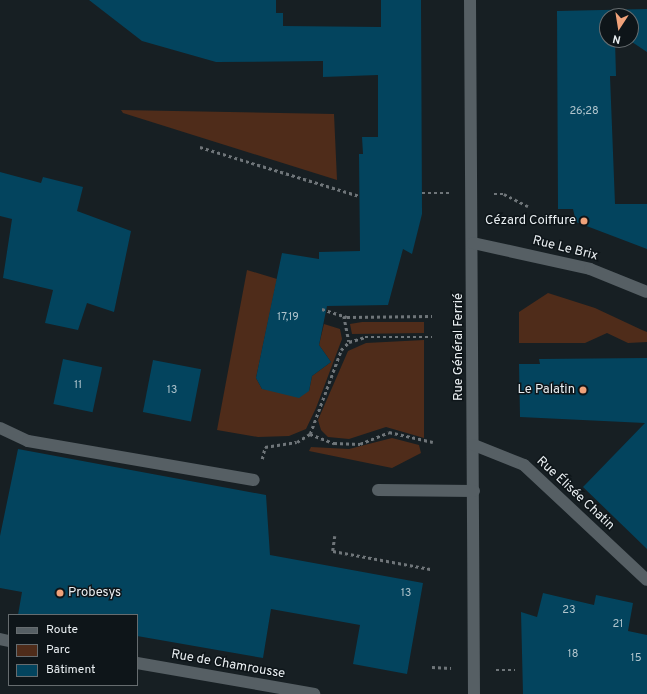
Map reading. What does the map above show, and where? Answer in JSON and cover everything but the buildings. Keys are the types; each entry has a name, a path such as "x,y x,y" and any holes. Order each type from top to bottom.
{"street":[{"name":"Rue Général Ferrié","path":"470,0 471,193 473,243 474,694"},
{"name":"Rue Le Brix","path":"473,243 590,269 647,292"},
{"path":"2,428 28,441 254,480"},
{"name":"Rue Élisée Chatin","path":"474,445 524,465 647,580"},
{"path":"378,490 474,491"},
{"name":"Rue de Chamrousse","path":"138,663 314,694"}],"path":[{"path":"200,147 359,196"},
{"path":"471,193 504,194 528,206"},
{"path":"322,309 344,316 432,316"},
{"path":"344,316 349,342"},
{"path":"254,480 265,447 297,442 310,434 341,350 349,342 365,337 432,337"},
{"path":"310,434 334,443 360,444 389,432 433,442"},
{"path":"335,536 333,551 430,569"}],"green space":[{"path":"121,110 334,114 337,180 123,113"},
{"path":"247,270 277,279 256,378 262,389 309,391 312,376 331,362 319,345 324,324 340,329 342,339 316,408 306,429 289,436 258,437 217,430"},
{"path":"548,293 595,308 647,332 647,342 628,343 607,333 585,343 519,343 519,312"},
{"path":"362,322 424,322 424,333 352,334 350,324"},
{"path":"424,340 424,438 386,427 349,439 328,437 321,430 318,420 348,351 366,343"},
{"path":"392,438 419,445 421,453 392,468 309,451 311,447 349,449"}],"place":[{"name":"Cézard Coiffure","path":"584,221"},
{"name":"Le Palatin","path":"583,390"},
{"name":"Probesys","path":"60,593"}]}
